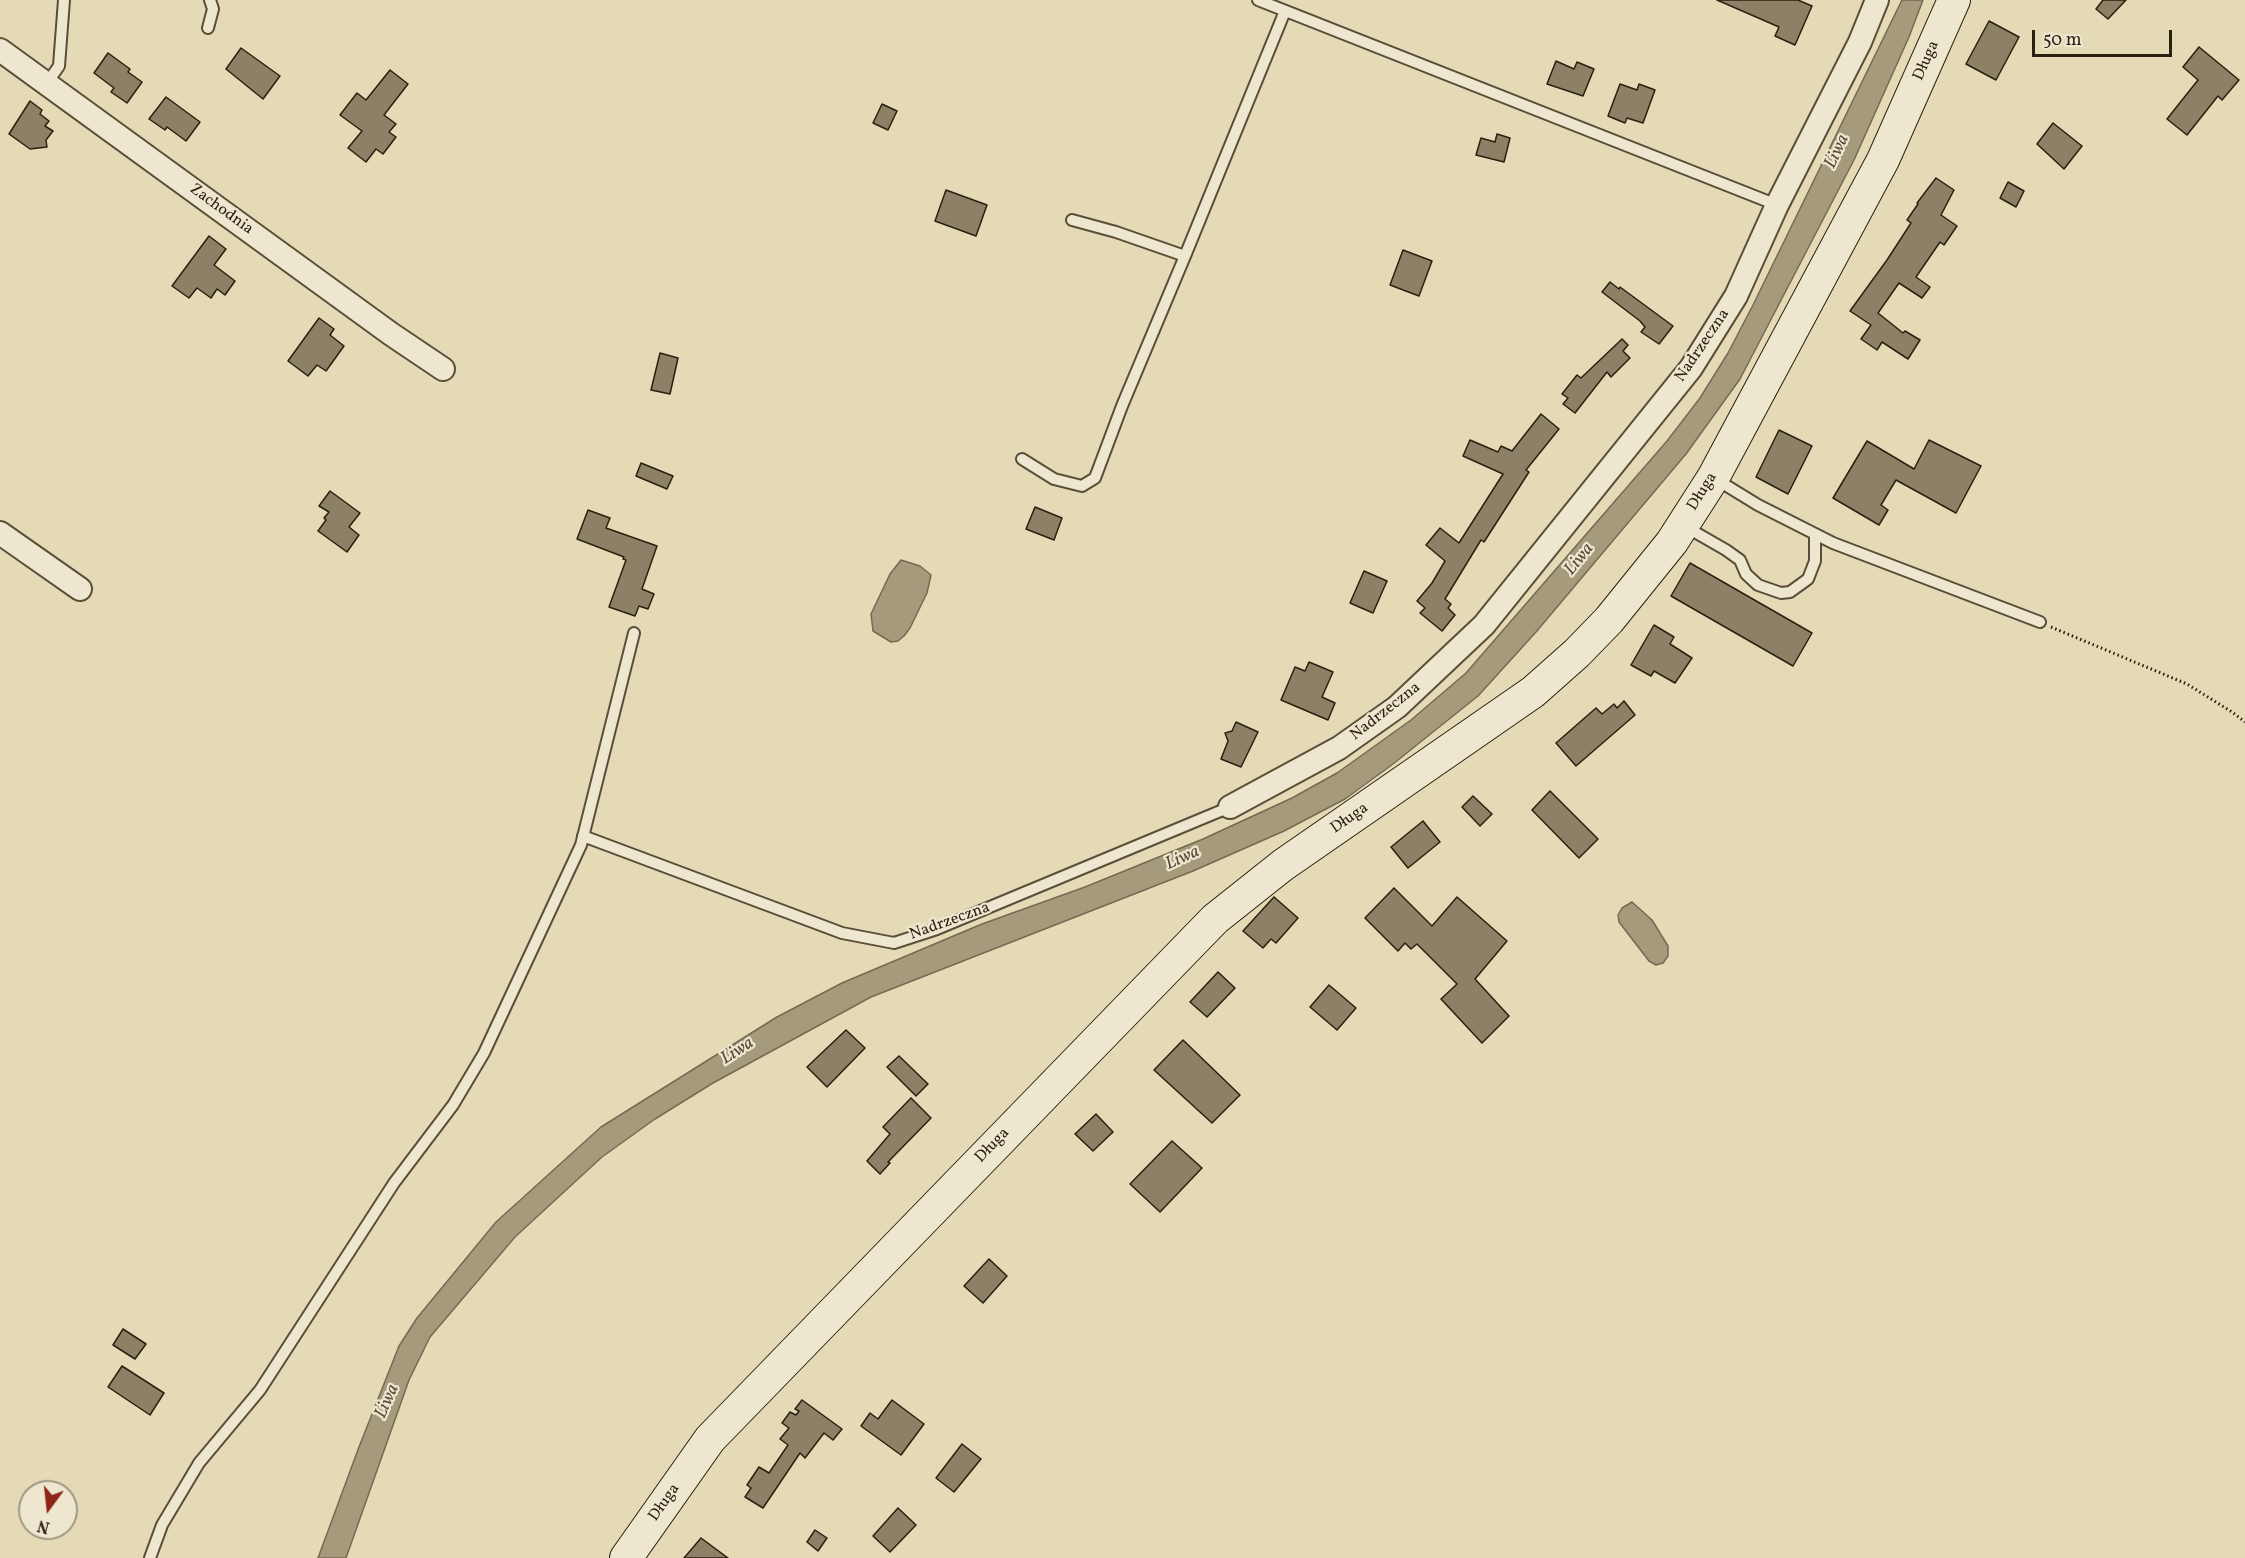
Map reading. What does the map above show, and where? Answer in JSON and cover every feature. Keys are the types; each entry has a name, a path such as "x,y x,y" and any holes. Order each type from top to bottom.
{"street":[{"name":"Nadrzeczna","path":"1230,807 1339,748 1388,714 1484,625 1691,368 1736,296 1777,205 1860,42 1877,0"},
{"name":"Długa","path":"626,1558 710,1438 1215,919 1283,865 1533,692 1577,653 1609,620 1672,542 1713,478 1883,160 1954,0"},
{"name":"Zachodnia","path":"0,50 391,334 443,369"},
{"path":"0,533 80,589"}],"lane":[{"path":"46,83 59,66 64,0"},
{"path":"208,28 213,9 210,0"},
{"path":"1258,0 1777,205"},
{"path":"1022,459 1054,479 1082,486 1095,478 1122,406 1286,11"},
{"path":"1072,220 1116,232 1185,256"},
{"path":"1713,478 1758,505 1815,534 1966,595 2040,622"},
{"path":"1683,525 1740,560 1746,574 1758,585 1780,593 1790,592 1808,579 1815,561 1815,534"},
{"path":"150,1558 162,1525 199,1463 260,1390 394,1183 453,1105 494,1032 577,855 634,633"},
{"name":"Nadrzeczna","path":"583,836 842,933 894,942 937,929 1230,807"}],"path":[{"path":"2040,622 2187,684 2245,722"}],"water":[{"name":"Liwa","path":"1902,0 1923,0 1854,160 1740,379 1686,454 1536,632 1478,696 1345,799 1284,831 1193,871 871,997 713,1083 655,1119 602,1157 515,1237 430,1337 409,1380 346,1558 318,1558 399,1346 417,1318 496,1222 601,1127 777,1017 842,983 982,924 1085,887 1203,839 1292,798 1337,773 1411,720 1466,673 1667,441 1700,398 1728,353 1753,305"},
{"path":"901,560 920,566 931,575 927,593 910,628 898,641 891,642 873,631 871,614 890,574"},
{"path":"1632,902 1652,920 1668,946 1668,956 1663,963 1656,965 1649,961 1619,922 1618,915 1622,908"}],"building":[{"path":"1717,0 1798,0 1812,6 1795,45 1775,36 1779,27"},
{"path":"2103,0 2126,0 2108,19 2096,9"},
{"path":"1989,21 2019,37 1996,80 1966,64"},
{"path":"2199,47 2239,80 2222,100 2218,96 2187,135 2167,119 2198,80 2183,67"},
{"path":"241,48 280,76 263,99 226,69"},
{"path":"108,53 130,69 128,72 142,82 127,103 111,92 114,88 94,73"},
{"path":"1556,61 1574,69 1577,62 1594,69 1583,96 1547,84"},
{"path":"390,70 408,84 384,115 396,124 389,132 396,137 383,154 376,149 366,162 348,148 362,131 340,115 357,93 366,100"},
{"path":"1620,84 1637,90 1639,84 1655,90 1643,123 1627,118 1625,123 1608,116"},
{"path":"166,97 200,122 186,141 167,127 165,130 149,119"},
{"path":"30,101 42,110 40,114 49,121 45,126 53,131 46,140 47,147 30,149 9,134"},
{"path":"882,104 897,111 888,130 873,123"},
{"path":"2053,123 2082,146 2064,169 2037,144"},
{"path":"1497,134 1510,138 1504,162 1476,155 1481,138 1495,142"},
{"path":"1936,178 1954,190 1941,215 1957,226 1944,245 1940,242 1916,277 1930,287 1922,298 1899,283 1878,313 1903,333 1905,331 1920,340 1908,359 1882,342 1877,350 1861,339 1871,325 1850,311 1911,223 1907,220"},
{"path":"2008,182 2024,191 2016,207 2000,198"},
{"path":"946,190 987,205 976,236 935,221"},
{"path":"209,236 226,249 214,265 235,281 225,295 217,289 211,298 197,288 189,298 172,286"},
{"path":"1403,250 1432,261 1419,296 1390,285"},
{"path":"1610,282 1673,326 1659,344 1641,332 1645,327 1640,321 1602,292"},
{"path":"319,318 334,329 330,335 344,346 326,371 317,365 308,376 288,361"},
{"path":"1622,339 1628,345 1623,351 1630,358 1611,377 1607,372 1575,413 1563,404 1568,398 1562,394 1577,375 1581,378"},
{"path":"660,353 678,358 670,394 651,390"},
{"path":"1541,414 1559,429 1526,470 1529,472 1484,542 1481,540 1445,599 1451,604 1448,608 1455,615 1442,631 1420,613 1425,608 1417,601 1432,583 1445,561 1426,545 1440,528 1459,543 1503,474 1463,456 1470,440 1498,452 1501,446 1512,451"},
{"path":"1779,430 1812,446 1788,494 1756,477"},
{"path":"1929,440 1981,466 1956,513 1896,480 1881,505 1888,510 1879,525 1833,498 1867,441 1914,469"},
{"path":"641,463 673,476 667,489 636,476"},
{"path":"330,491 360,513 349,527 359,535 347,552 318,531 329,512 319,506"},
{"path":"1035,507 1062,518 1054,540 1026,529"},
{"path":"588,510 610,518 606,528 657,546 642,589 654,594 648,609 639,606 635,616 609,607 626,560 623,559 624,557 577,539"},
{"path":"1690,563 1812,633 1793,666 1671,596"},
{"path":"1364,571 1387,581 1373,613 1350,603"},
{"path":"1654,625 1674,637 1670,644 1692,658 1675,683 1654,671 1651,676 1631,665"},
{"path":"1309,662 1333,672 1322,697 1335,703 1328,720 1281,700 1295,667 1305,671"},
{"path":"1624,701 1635,715 1576,766 1556,743 1596,708 1602,714 1614,704 1617,708"},
{"path":"1236,722 1258,732 1241,767 1221,759 1228,741 1225,733 1232,731"},
{"path":"1550,791 1598,839 1579,858 1532,810"},
{"path":"1473,796 1492,814 1480,826 1462,807"},
{"path":"1423,821 1440,842 1408,868 1391,847"},
{"path":"1394,888 1432,926 1457,897 1507,941 1475,979 1509,1016 1482,1043 1441,999 1457,984 1417,944 1411,949 1405,943 1398,951 1365,918"},
{"path":"1274,897 1298,918 1276,943 1271,939 1263,948 1243,931"},
{"path":"1218,972 1235,988 1207,1017 1190,1002"},
{"path":"1329,985 1356,1008 1337,1030 1310,1007"},
{"path":"846,1030 865,1048 827,1087 807,1067"},
{"path":"1183,1040 1240,1095 1212,1123 1154,1070"},
{"path":"899,1056 928,1084 916,1096 887,1067"},
{"path":"911,1098 931,1118 888,1162 890,1163 880,1174 867,1161 890,1134 883,1127"},
{"path":"1096,1114 1113,1132 1093,1151 1075,1134"},
{"path":"1172,1141 1202,1168 1160,1212 1130,1184"},
{"path":"989,1259 1007,1276 983,1303 964,1286"},
{"path":"123,1329 146,1344 135,1359 113,1345"},
{"path":"122,1366 164,1393 150,1415 108,1387"},
{"path":"802,1400 842,1429 833,1440 824,1433 805,1458 800,1453 763,1508 745,1497 751,1488 747,1485 759,1467 769,1473 788,1445 780,1439 789,1428 782,1423 790,1412 796,1415 799,1411 795,1409"},
{"path":"892,1400 924,1424 901,1455 861,1426 870,1413 878,1419"},
{"path":"962,1444 981,1459 954,1492 936,1478"},
{"path":"898,1508 916,1525 890,1552 873,1536"},
{"path":"815,1530 827,1538 818,1551 807,1542"},
{"path":"701,1538 728,1558 684,1558"}]}
